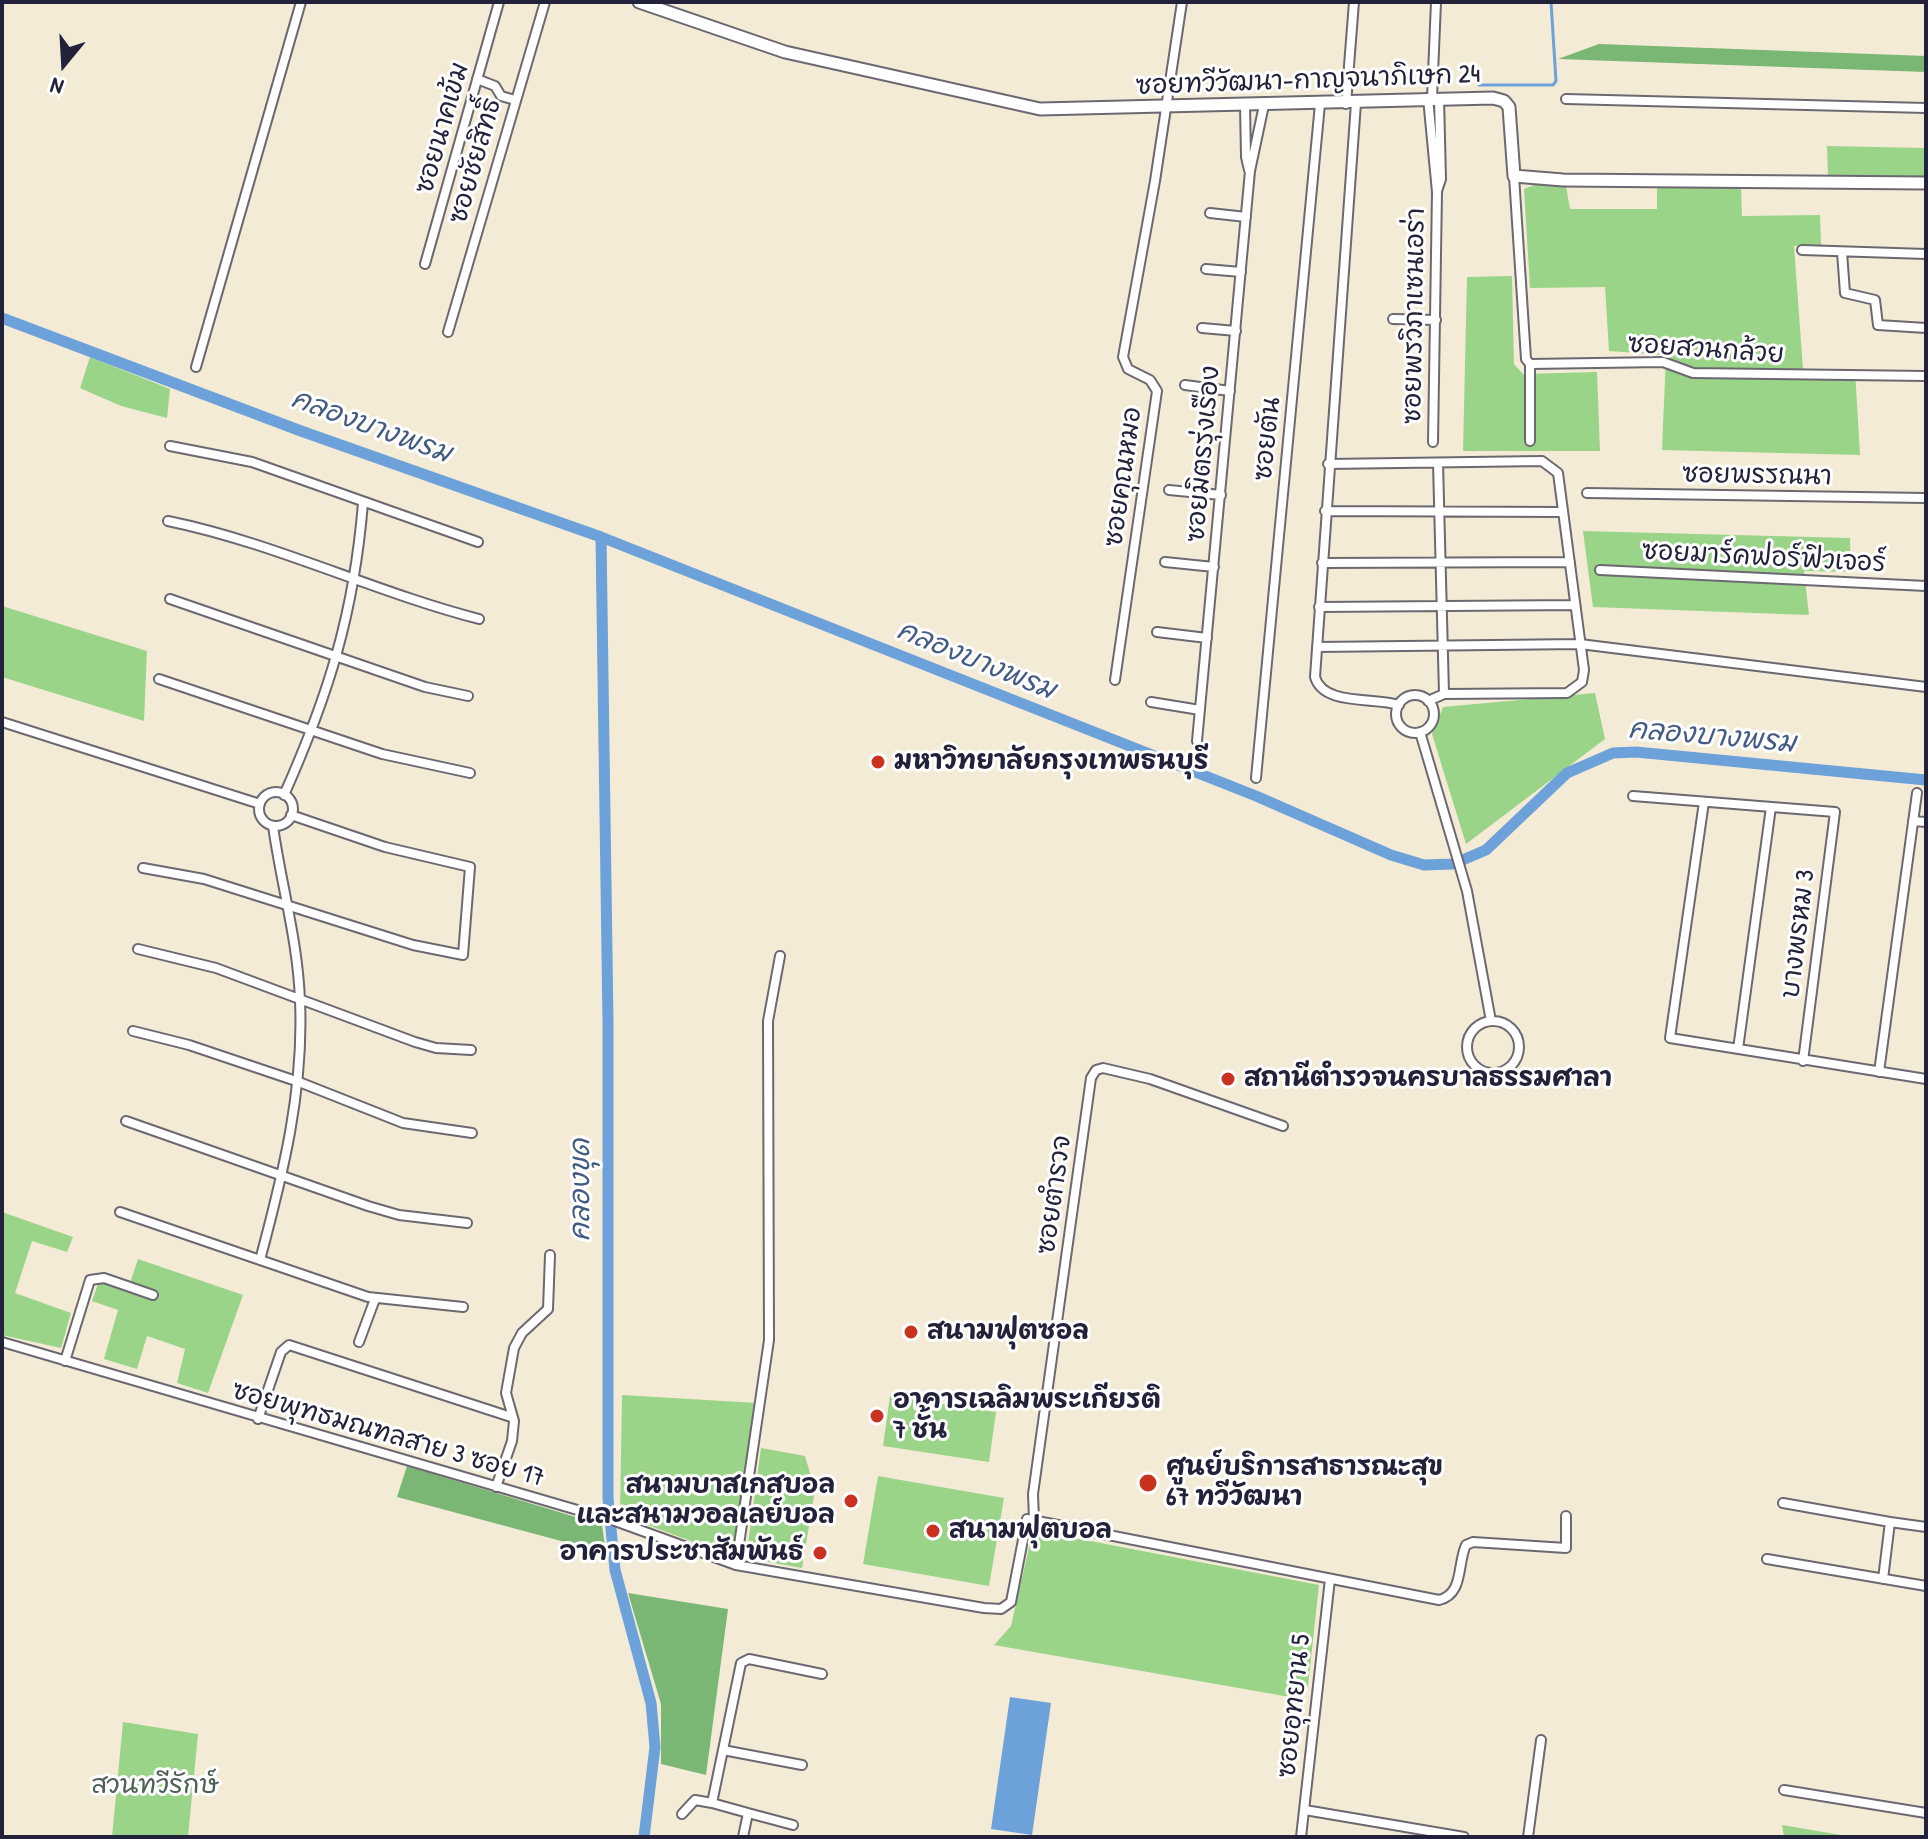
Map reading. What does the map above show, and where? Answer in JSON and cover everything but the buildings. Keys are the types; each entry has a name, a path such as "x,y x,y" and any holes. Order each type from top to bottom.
{"street":[{"path":"196,367 301,2"},
{"name":"ซอยนาคเข้ม","path":"425,264 499,2"},
{"name":"ซอยชัยสิทธิ์","path":"448,332 545,2"},
{"name":"ซอยทวีวัฒนา-กาญจนาภิเษก 24","path":"639,2 785,52 1040,109 1351,104 1433,98 1504,101 1509,107 1514,176"},
{"path":"1165,107 1182,2"},
{"path":"1354,2 1351,104 1315,681 1325,693 1381,699 1399,705"},
{"name":"ซอยพรวิภาเซนเอร่า","path":"1433,442 1436,2"},
{"path":"477,79 495,86 501,96 515,100"},
{"path":"1566,99 1926,108"},
{"name":"ซอยตัน","path":"1256,778 1320,104"},
{"name":"ซอยมิตรรุ่งเรือง","path":"1245,105 1246,157 1250,171"},
{"name":"ซอยมิตรรุ่งเรือง","path":"1197,741 1250,171 1264,105"},
{"name":"ซอยคุณหมอ","path":"1115,680 1157,391 1150,380 1128,369 1123,357 1165,107"},
{"path":"1530,441 1530,364 1526,359 1514,176 1563,180 1926,183"},
{"path":"1210,213 1246,217"},
{"path":"1802,250 1926,254"},
{"path":"1842,252 1843,289 1848,295 1875,300 1878,325 1926,328"},
{"path":"1206,269 1241,272"},
{"path":"1393,319 1436,320"},
{"path":"1202,328 1236,331"},
{"name":"ซอยสวนกล้วย","path":"1530,364 1663,362 1693,373 1926,376"},
{"path":"1185,385 1230,391"},
{"path":"170,446 252,462 478,542"},
{"path":"1328,464 1545,462 1558,473 1584,674 1579,685 1570,692 1444,694 1428,701 1411,696 1399,705 1396,713 1400,725 1410,732 1420,732 1433,718 1428,701"},
{"path":"1438,463 1444,694"},
{"path":"1169,490 1221,495"},
{"name":"ซอยพรรณนา","path":"1587,493 1926,498"},
{"path":"284,795 312,732 339,658 356,580 363,503"},
{"path":"1325,511 1563,512"},
{"path":"168,521 209,529 479,619"},
{"path":"1165,562 1214,567"},
{"path":"1322,563 1570,562"},
{"name":"ซอยมาร์คฟอร์ฟิวเจอร์","path":"1600,570 1926,586"},
{"path":"170,599 425,687 468,696"},
{"path":"1319,607 1575,605"},
{"path":"1157,632 1207,638"},
{"path":"1317,647 1580,644 1926,687"},
{"path":"159,679 382,754 470,773"},
{"path":"1151,702 1200,710"},
{"path":"2,722 260,804"},
{"path":"1420,732 1467,891 1491,1021"},
{"path":"1879,1072 1917,793"},
{"path":"270,794 284,795 292,806 291,815 282,825 273,826 261,818 260,804 270,794"},
{"path":"1633,796 1771,807 1738,1049"},
{"path":"1704,802 1670,1038 1926,1079"},
{"name":"บางพรหม 3","path":"1771,807 1835,812 1803,1061"},
{"path":"143,868 204,879 413,945 461,956 466,949 470,867 385,847 291,815"},
{"path":"1913,821 1926,822"},
{"path":"260,1260 283,1174 299,1082 300,998 289,904 273,826"},
{"path":"138,949 216,968 415,1042 436,1048 471,1050"},
{"path":"736,1565 769,1340 768,1021 780,956"},
{"path":"1491,1021 1508,1026 1519,1043 1517,1057 1510,1066 1494,1073 1478,1068 1467,1048 1472,1031 1491,1021"},
{"path":"133,1031 189,1045 299,1082 403,1123 472,1133"},
{"name":"ซอยตำรวจ","path":"1034,1520 1033,1494 1091,1078 1096,1070 1103,1068 1150,1079 1283,1126"},
{"path":"126,1121 399,1215 467,1223"},
{"path":"120,1212 375,1299 463,1307"},
{"path":"496,1487 512,1441 514,1421 506,1393 514,1348 522,1333 548,1309 550,1255"},
{"path":"65,1361 90,1280 104,1278 153,1295"},
{"path":"359,1342 375,1299"},
{"name":"ซอยพุทธมณฑลสาย 3 ซอย 17","path":"2,1342 615,1521 736,1565 1001,1609 1007,1607 1013,1594 1027,1519 1034,1520"},
{"path":"258,1419 281,1352 289,1345 511,1417"},
{"path":"1783,1503 1926,1527"},
{"path":"1034,1520 1439,1600 1452,1594 1466,1545 1473,1542 1566,1548 1566,1516"},
{"path":"1883,1579 1890,1522"},
{"path":"1767,1559 1926,1586"},
{"name":"ซอยอุทยาน 5","path":"1301,1837 1330,1579"},
{"path":"712,1803 738,1669 744,1659 822,1674"},
{"path":"1528,1837 1541,1740"},
{"path":"723,1750 802,1765"},
{"path":"1784,1790 1926,1813"},
{"path":"682,1814 695,1800 793,1825"},
{"path":"1305,1810 1464,1837"},
{"path":"743,1837 748,1813"}],"green space":[{"path":"1599,44 1926,56 1926,72 1558,59"},
{"path":"1827,146 1926,148 1926,177 1828,176"},
{"path":"1544,181 1566,186 1570,209 1657,209 1657,185 1741,188 1742,216 1820,215 1821,245 1794,246 1803,369 1855,370 1860,455 1662,450 1666,355 1609,351 1605,287 1530,288 1524,189"},
{"path":"1512,276 1514,364 1523,374 1597,372 1600,451 1463,451 1467,277"},
{"path":"90,357 170,389 167,418 121,406 80,388"},
{"path":"1583,531 1850,538 1851,572 1804,571 1809,615 1593,607"},
{"path":"2,606 147,651 144,721 2,677"},
{"path":"1595,693 1605,739 1466,844 1432,734 1443,707"},
{"path":"2,1212 73,1237 67,1252 32,1241 15,1293 71,1313 61,1348 2,1335"},
{"path":"138,1259 243,1295 208,1393 177,1383 185,1349 147,1336 137,1369 104,1359 118,1310 92,1301 101,1275 130,1283"},
{"path":"622,1395 757,1403 732,1556 620,1515"},
{"path":"890,1396 996,1412 989,1462 883,1446"},
{"path":"761,1448 805,1456 815,1490 802,1568 746,1558"},
{"path":"407,1466 602,1525 606,1553 397,1497"},
{"name":"สนามฟุตบอล","path":"878,1476 1004,1498 989,1586 863,1564"},
{"path":"1033,1530 1319,1585 1308,1686 1301,1699 994,1645 1011,1626"},
{"path":"628,1593 728,1609 706,1775 661,1764 661,1704"},
{"name":"สวนทวีรักษ์","path":"123,1722 198,1734 188,1837 112,1837"},
{"path":"1782,1825 1853,1837 1784,1837"}],"water":[{"path":"1010,1697 1051,1703 1032,1835 991,1829"}],"waterway":[{"path":"1479,85 1553,85 1556,81 1551,2"},
{"name":"คลองบางพรม","path":"2,318 301,431 601,537 1256,796 1391,855 1424,865 1453,864 1486,850 1567,773 1613,753 1636,752 1926,780"},
{"name":"คลองขุด","path":"601,537 608,1022 608,1498 615,1570 651,1703 655,1747 644,1837"}],"place":[{"name":"มหาวิทยาลัยกรุงเทพธนบุรี","path":"878,762"},
{"name":"สถานีตำรวจนครบาลธรรมศาลา","path":"1228,1079"},
{"name":"สนามฟุตซอล","path":"911,1332"},
{"name":"อาคารเฉลิมพระเกียรติ 7 ชั้น","path":"877,1416"},
{"name":"ศูนย์บริการสาธารณะสุข 67 ทวีวัฒนา","path":"1148,1483"},
{"name":"สนามบาสเกสบอล และสนามวอลเลย์บอล","path":"851,1501"},
{"name":"สนามฟุตบอล","path":"933,1531"},
{"name":"อาคารประชาสัมพันธ์","path":"820,1553"}]}
